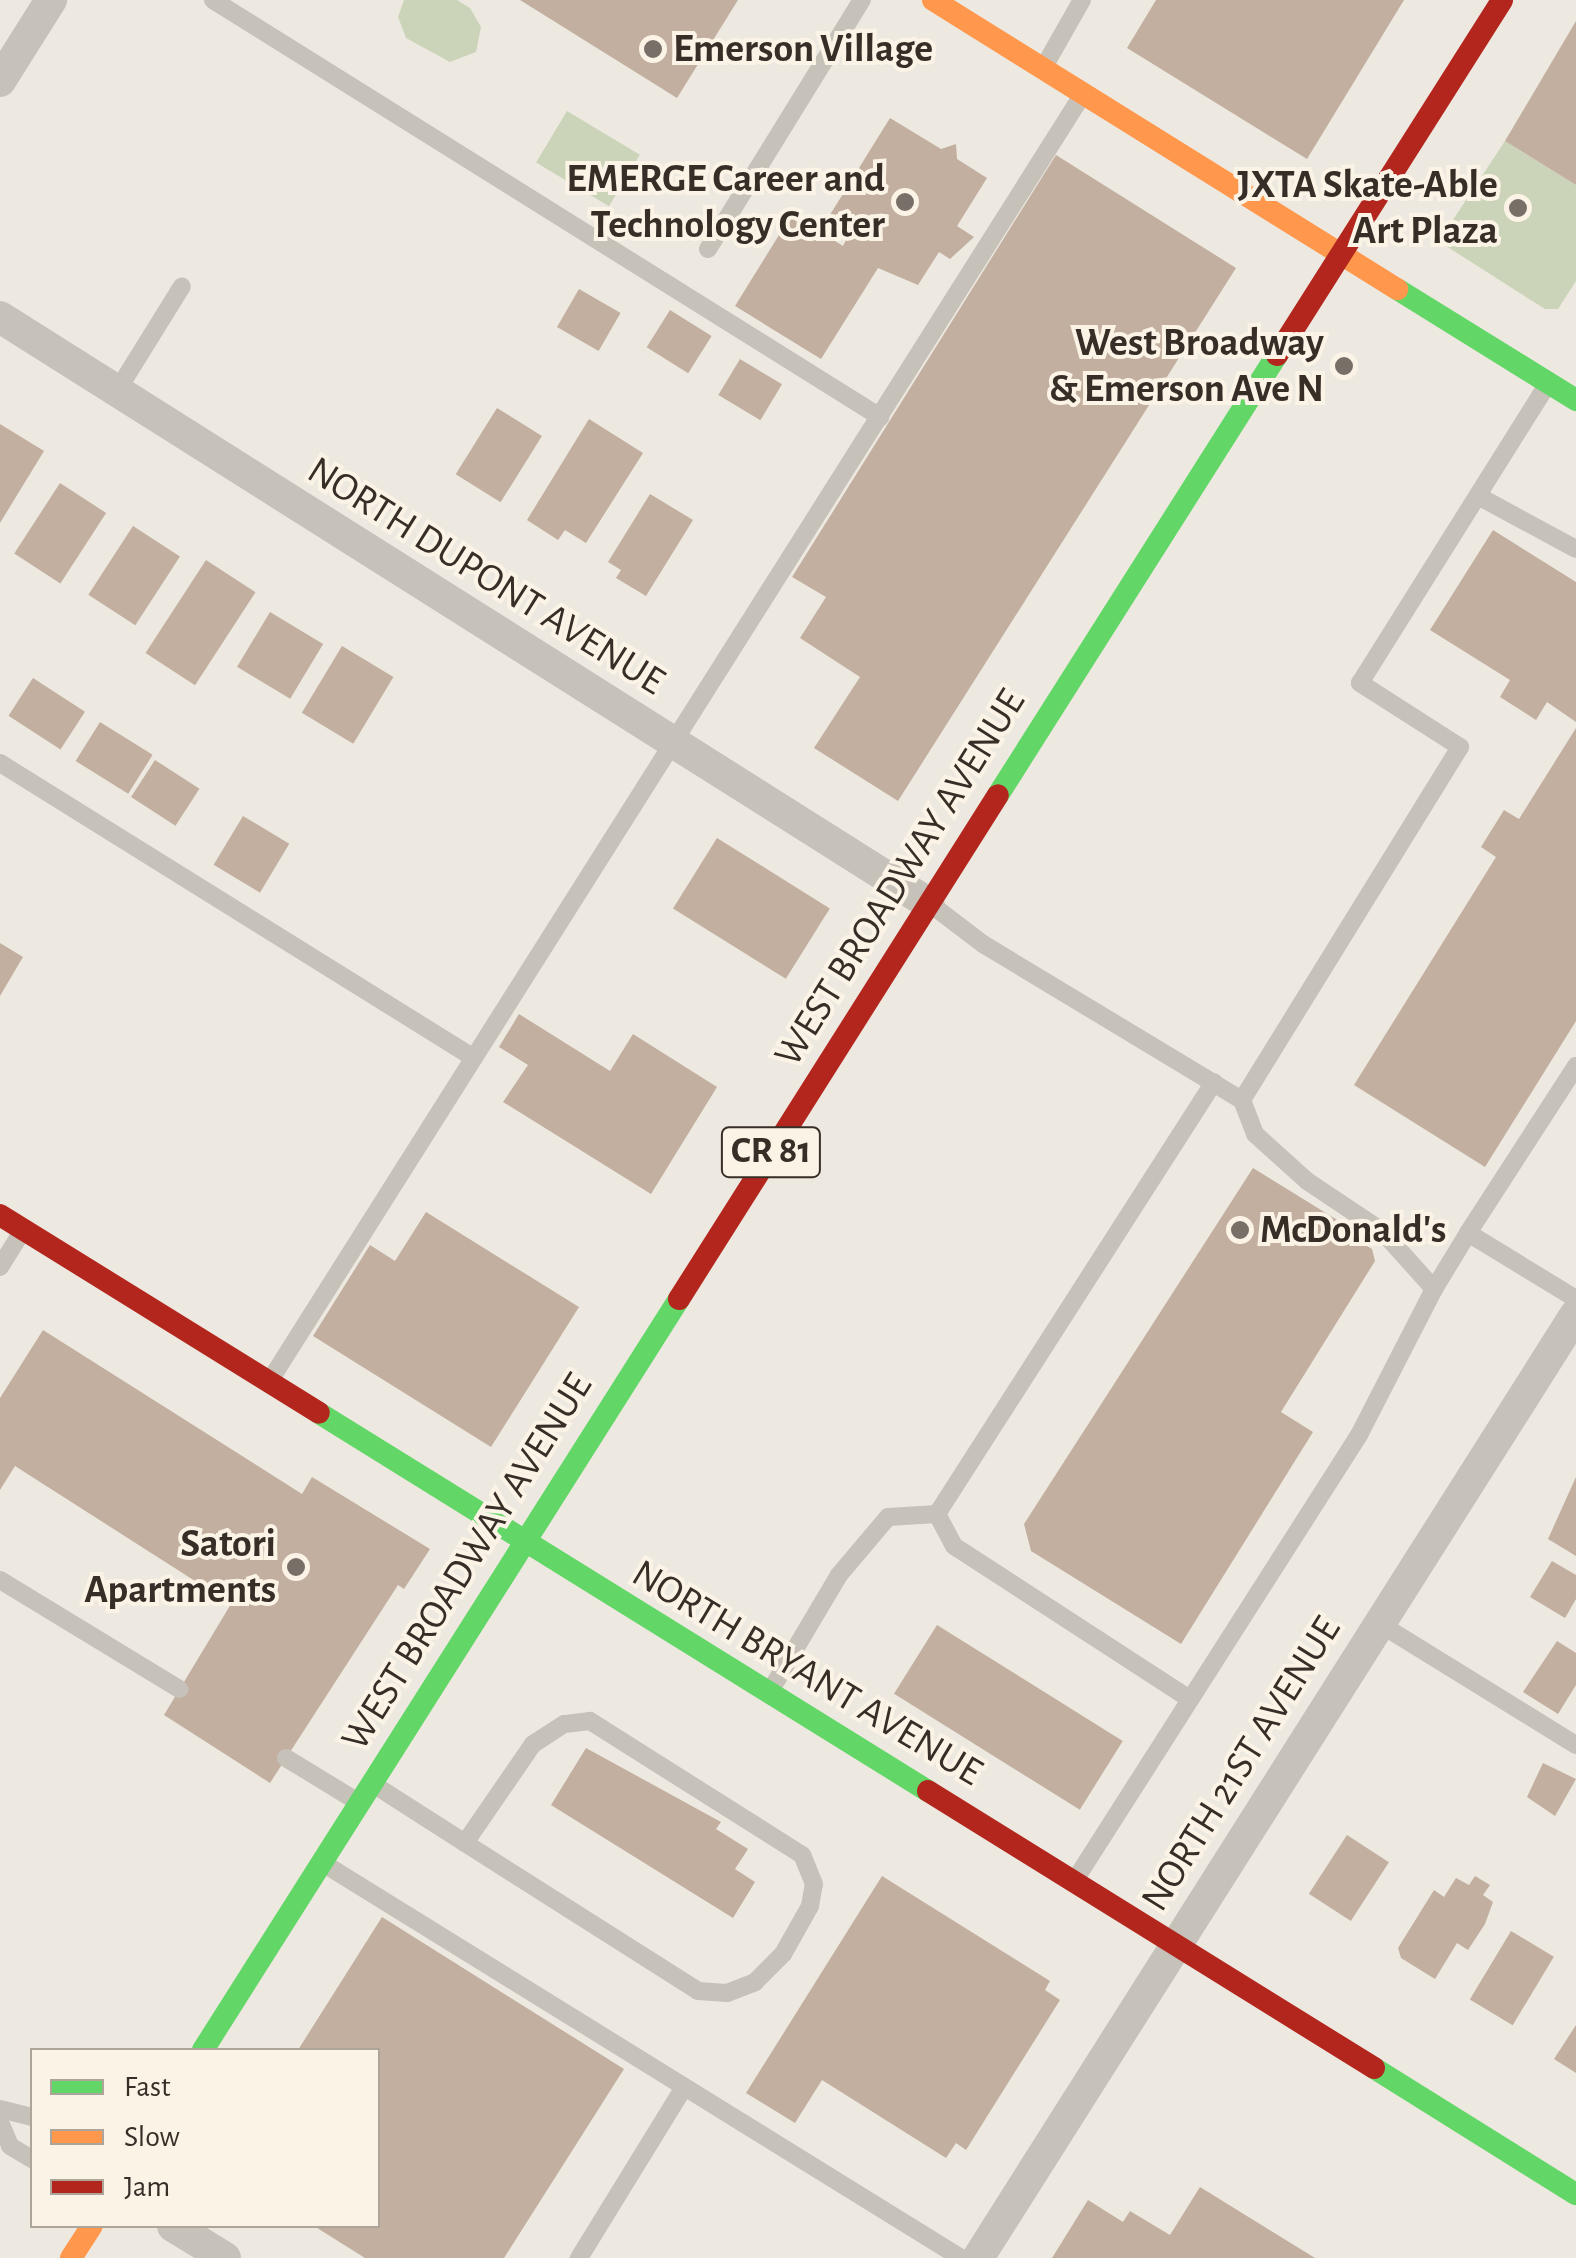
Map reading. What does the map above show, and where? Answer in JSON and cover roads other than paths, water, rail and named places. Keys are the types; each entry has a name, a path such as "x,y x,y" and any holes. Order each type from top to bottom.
{"street":[{"path":"0,81 51,0"},
{"path":"933,0 964,8 1043,68 1576,400"},
{"name":"WEST BROADWAY AVENUE","path":"203,2048 1502,0"},
{"name":"NORTH DUPONT AVENUE","path":"0,317 928,903"},
{"name":"NORTH BRYANT AVENUE","path":"0,1215 523,1544 1178,1942 1576,2194"},
{"name":"NORTH 21ST AVENUE","path":"978,2258 1576,1314"},
{"path":"71,2258 91,2228"},
{"path":"176,2228 225,2258"}],"lane":[{"path":"213,0 880,417"},
{"path":"708,250 862,0"},
{"path":"1043,68 1082,0"},
{"path":"269,1383 1083,93"},
{"path":"116,391 182,286"},
{"path":"1242,1100 1460,747 1360,683 1548,382"},
{"path":"1478,496 1576,549"},
{"path":"0,763 474,1058"},
{"path":"928,903 982,944 1242,1100 1255,1134 1307,1182 1382,1231 1434,1289"},
{"path":"1076,1880 1358,1435 1434,1289 1576,1066"},
{"path":"937,1514 1214,1082"},
{"path":"0,1267 23,1230"},
{"path":"1468,1232 1576,1298"},
{"path":"768,1694 839,1575 888,1517 937,1514"},
{"path":"937,1514 954,1546 1190,1698"},
{"path":"0,1580 179,1689"},
{"path":"1380,1624 1576,1745"},
{"path":"286,1758 465,1844 698,1991 727,1993 755,1982 783,1954 810,1906 814,1884 802,1854 590,1721 564,1724 533,1744 465,1844"},
{"path":"322,1862 962,2258"},
{"path":"579,2258 684,2086"},
{"path":"0,2109 30,2116"},
{"path":"0,2122 10,2146 30,2159"}],"place":[{"name":"Emerson Village","path":"653,49"},
{"name":"EMERGE Career and Technology Center","path":"905,202"},
{"name":"JXTA Skate-Able Art Plaza","path":"1518,208"},
{"name":"West Broadway & Emerson Ave N","path":"1344,366"},
{"name":"McDonald's","path":"1240,1230"},
{"name":"Satori Apartments","path":"296,1567"}]}
